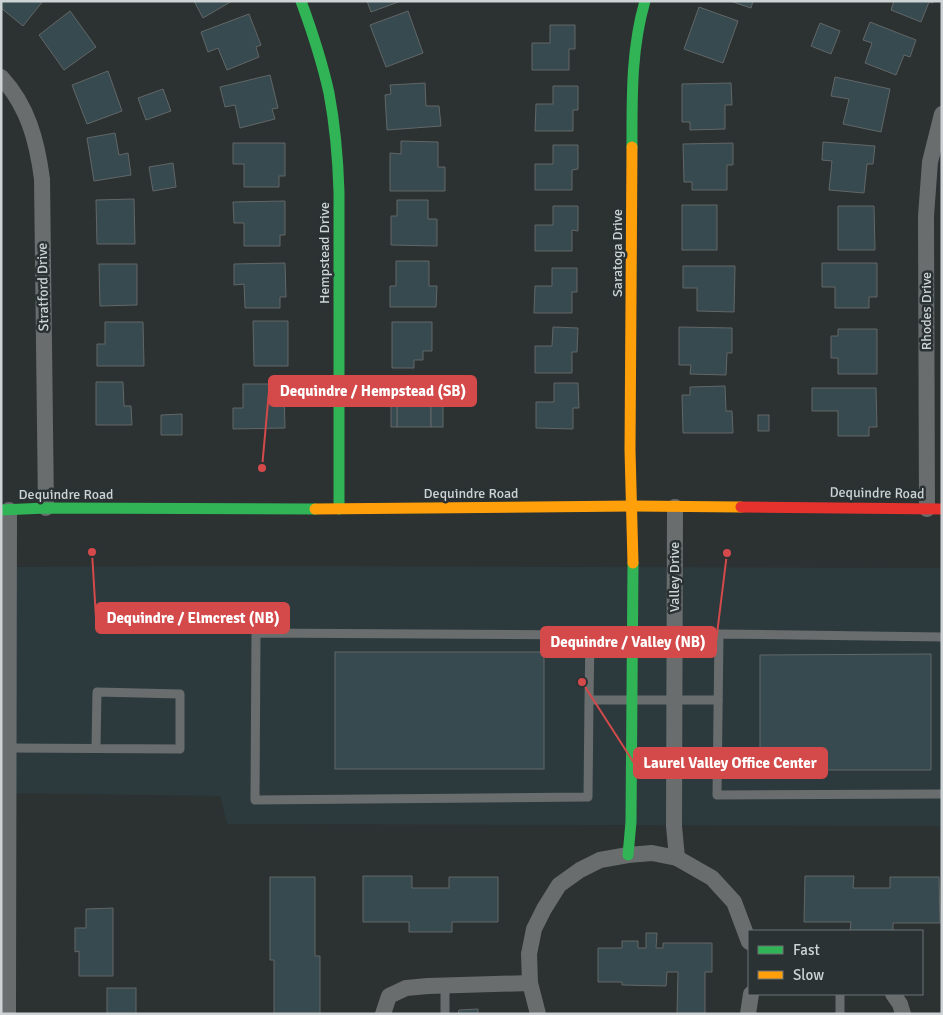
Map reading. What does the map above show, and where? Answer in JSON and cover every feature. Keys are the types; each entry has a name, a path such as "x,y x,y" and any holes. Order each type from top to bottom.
{"street":[{"name":"Hempstead Drive","path":"301,1 318,49 331,104 338,151 339,509"},
{"name":"Saratoga Drive","path":"633,506 630,450 632,71 636,37 645,1"},
{"name":"Stratford Drive","path":"1,77 18,98 26,115 36,145 42,179 46,508"},
{"name":"Rhodes Drive","path":"934,509 926,216 930,162 942,114"},
{"name":"Dequindre Road","path":"5,510 46,508 339,509 633,506 934,509"},
{"path":"628,854 631,822 633,506"},
{"name":"Valley Drive","path":"675,507 674,826 677,858"},
{"path":"5,510 5,711 9,748 8,1014"},
{"path":"538,1014 530,983 529,954 534,930 559,885 580,870 600,860 628,854 652,853 677,858 712,878 734,902 748,939"},
{"path":"383,1014 389,996 406,988 530,983"},
{"path":"748,1014 751,995"},
{"path":"894,995 900,1004 902,1014"}],"lane":[{"path":"256,633 590,635 589,700 588,797 255,800 256,633"},
{"path":"942,637 719,634 717,795 942,794"},
{"path":"9,748 96,747 180,749 180,694 97,692 96,747"},
{"path":"589,700 718,700"},
{"path":"445,1014 446,986"},
{"path":"840,995 840,1014"}],"shaded area":[{"path":"1,567 942,568 942,826 227,824 220,796 1,793"}],"building":[{"path":"1,1 43,1 23,26 1,8"},
{"path":"194,1 232,1 203,18"},
{"path":"367,1 401,1 371,12"},
{"path":"730,1 753,1 751,8"},
{"path":"894,1 934,1 933,3 929,2 921,22 891,10"},
{"path":"699,7 738,21 723,63 684,49"},
{"path":"70,11 96,47 64,70 39,35"},
{"path":"408,11 423,53 386,67 370,25"},
{"path":"249,14 261,45 256,47 259,57 227,70 218,48 208,52 201,32"},
{"path":"870,22 916,40 910,57 904,55 896,75 865,63 872,43 863,40"},
{"path":"820,23 840,31 831,54 811,46"},
{"path":"550,25 575,25 575,49 569,49 569,70 532,70 532,43 550,43"},
{"path":"108,71 122,111 87,124 72,85"},
{"path":"270,75 278,108 272,109 275,119 240,128 235,105 225,107 220,87"},
{"path":"835,77 890,89 881,132 843,124 849,99 831,96"},
{"path":"425,83 426,106 439,106 441,126 387,130 385,95 391,94 390,85"},
{"path":"731,83 732,105 725,105 725,129 690,130 690,122 682,122 682,84"},
{"path":"553,86 578,86 578,110 573,110 573,131 535,131 536,104 553,104"},
{"path":"163,89 171,111 146,120 138,98"},
{"path":"115,133 119,155 128,153 131,175 94,181 87,138"},
{"path":"401,141 438,142 438,167 445,167 445,191 390,191 390,153 401,154"},
{"path":"823,142 875,146 873,164 867,164 864,193 829,190 832,161 822,160"},
{"path":"233,143 285,143 285,176 279,176 279,187 244,187 244,164 233,164"},
{"path":"733,143 733,165 727,165 727,190 692,190 692,182 684,182 683,144"},
{"path":"553,145 578,145 578,169 572,170 572,190 535,190 535,164 553,164"},
{"path":"173,163 176,187 153,191 149,167"},
{"path":"134,199 135,244 97,244 96,200"},
{"path":"397,200 428,200 428,219 437,219 437,246 391,245 391,216 397,216"},
{"path":"285,201 285,235 280,235 280,246 244,246 244,223 234,223 233,202"},
{"path":"682,205 717,205 717,250 682,250"},
{"path":"553,206 578,206 578,231 572,230 572,251 535,251 535,225 553,225"},
{"path":"838,206 874,206 875,250 838,250"},
{"path":"396,261 429,261 429,286 437,286 436,307 390,307 390,286 396,286"},
{"path":"285,263 286,297 280,297 280,308 245,308 244,284 234,285 234,264"},
{"path":"822,263 877,263 877,297 869,297 869,308 835,308 835,287 822,287"},
{"path":"99,264 137,264 137,305 100,306"},
{"path":"683,266 735,266 734,312 697,311 697,288 683,288"},
{"path":"552,268 577,268 577,292 572,292 572,313 534,313 535,286 552,286"},
{"path":"253,321 288,321 288,366 254,366"},
{"path":"105,322 143,322 144,366 97,366 97,344 105,344"},
{"path":"392,322 432,322 432,351 423,351 423,360 414,360 414,368 392,368"},
{"path":"553,327 578,328 577,352 572,352 572,373 535,373 535,346 552,346"},
{"path":"679,327 732,328 732,353 727,353 726,375 690,374 691,365 679,365"},
{"path":"838,329 877,329 877,374 838,374 838,358 831,358 831,336 838,336"},
{"path":"96,382 123,382 124,406 131,406 132,425 96,425"},
{"path":"397,383 431,383 431,427 397,427"},
{"path":"554,383 578,383 579,408 573,408 573,429 536,428 536,402 554,402"},
{"path":"243,384 279,384 279,394 284,394 285,428 233,429 233,408 243,408"},
{"path":"725,386 726,411 732,411 733,433 683,433 682,395 690,395 690,387"},
{"path":"812,388 876,388 877,427 869,427 869,436 838,436 838,411 812,411"},
{"path":"391,392 397,392 397,427 391,427"},
{"path":"431,404 443,404 443,427 431,427"},
{"path":"182,414 182,435 161,435 161,415"},
{"path":"758,415 769,415 769,431 758,431"},
{"path":"335,652 544,652 544,769 335,769"},
{"path":"931,654 931,770 760,770 760,655"},
{"path":"363,876 412,876 412,888 449,888 449,877 498,877 498,922 452,922 452,932 409,932 409,922 363,922"},
{"path":"805,876 854,876 853,888 890,888 890,877 939,877 940,923 893,923 893,930 850,930 851,922 804,922"},
{"path":"270,877 315,877 315,956 320,956 320,1014 274,1014 274,960 270,960"},
{"path":"113,908 113,976 79,976 79,951 75,952 75,928 86,928 86,909"},
{"path":"646,933 657,933 656,948 663,948 663,943 712,943 712,972 705,972 705,1014 677,1014 678,972 667,972 666,986 622,985 622,982 598,982 598,948 622,948 622,941 638,941 638,948 646,948"},
{"path":"107,988 136,988 136,1014 107,1014"},
{"path":"478,1009 478,1014 458,1014 459,1010"}],"traffic: fast":[{"path":"301,1 329,93 337,155 339,192 339,509"},
{"path":"632,147 632,92 635,55 640,19 645,1"},
{"path":"1,510 46,508 315,509"},
{"path":"628,855 631,822 633,563"}],"traffic: slow":[{"path":"632,147 630,450 633,563"},
{"path":"315,509 633,506 741,507"}],"traffic: jam":[{"path":"741,507 942,509"}],"place":[{"name":"Dequindre / Hempstead (SB)","path":"262,468"},
{"name":"Dequindre / Elmcrest (NB)","path":"92,552"},
{"name":"Dequindre / Valley (NB)","path":"727,553"},
{"name":"Laurel Valley Office Center","path":"582,682"}]}
